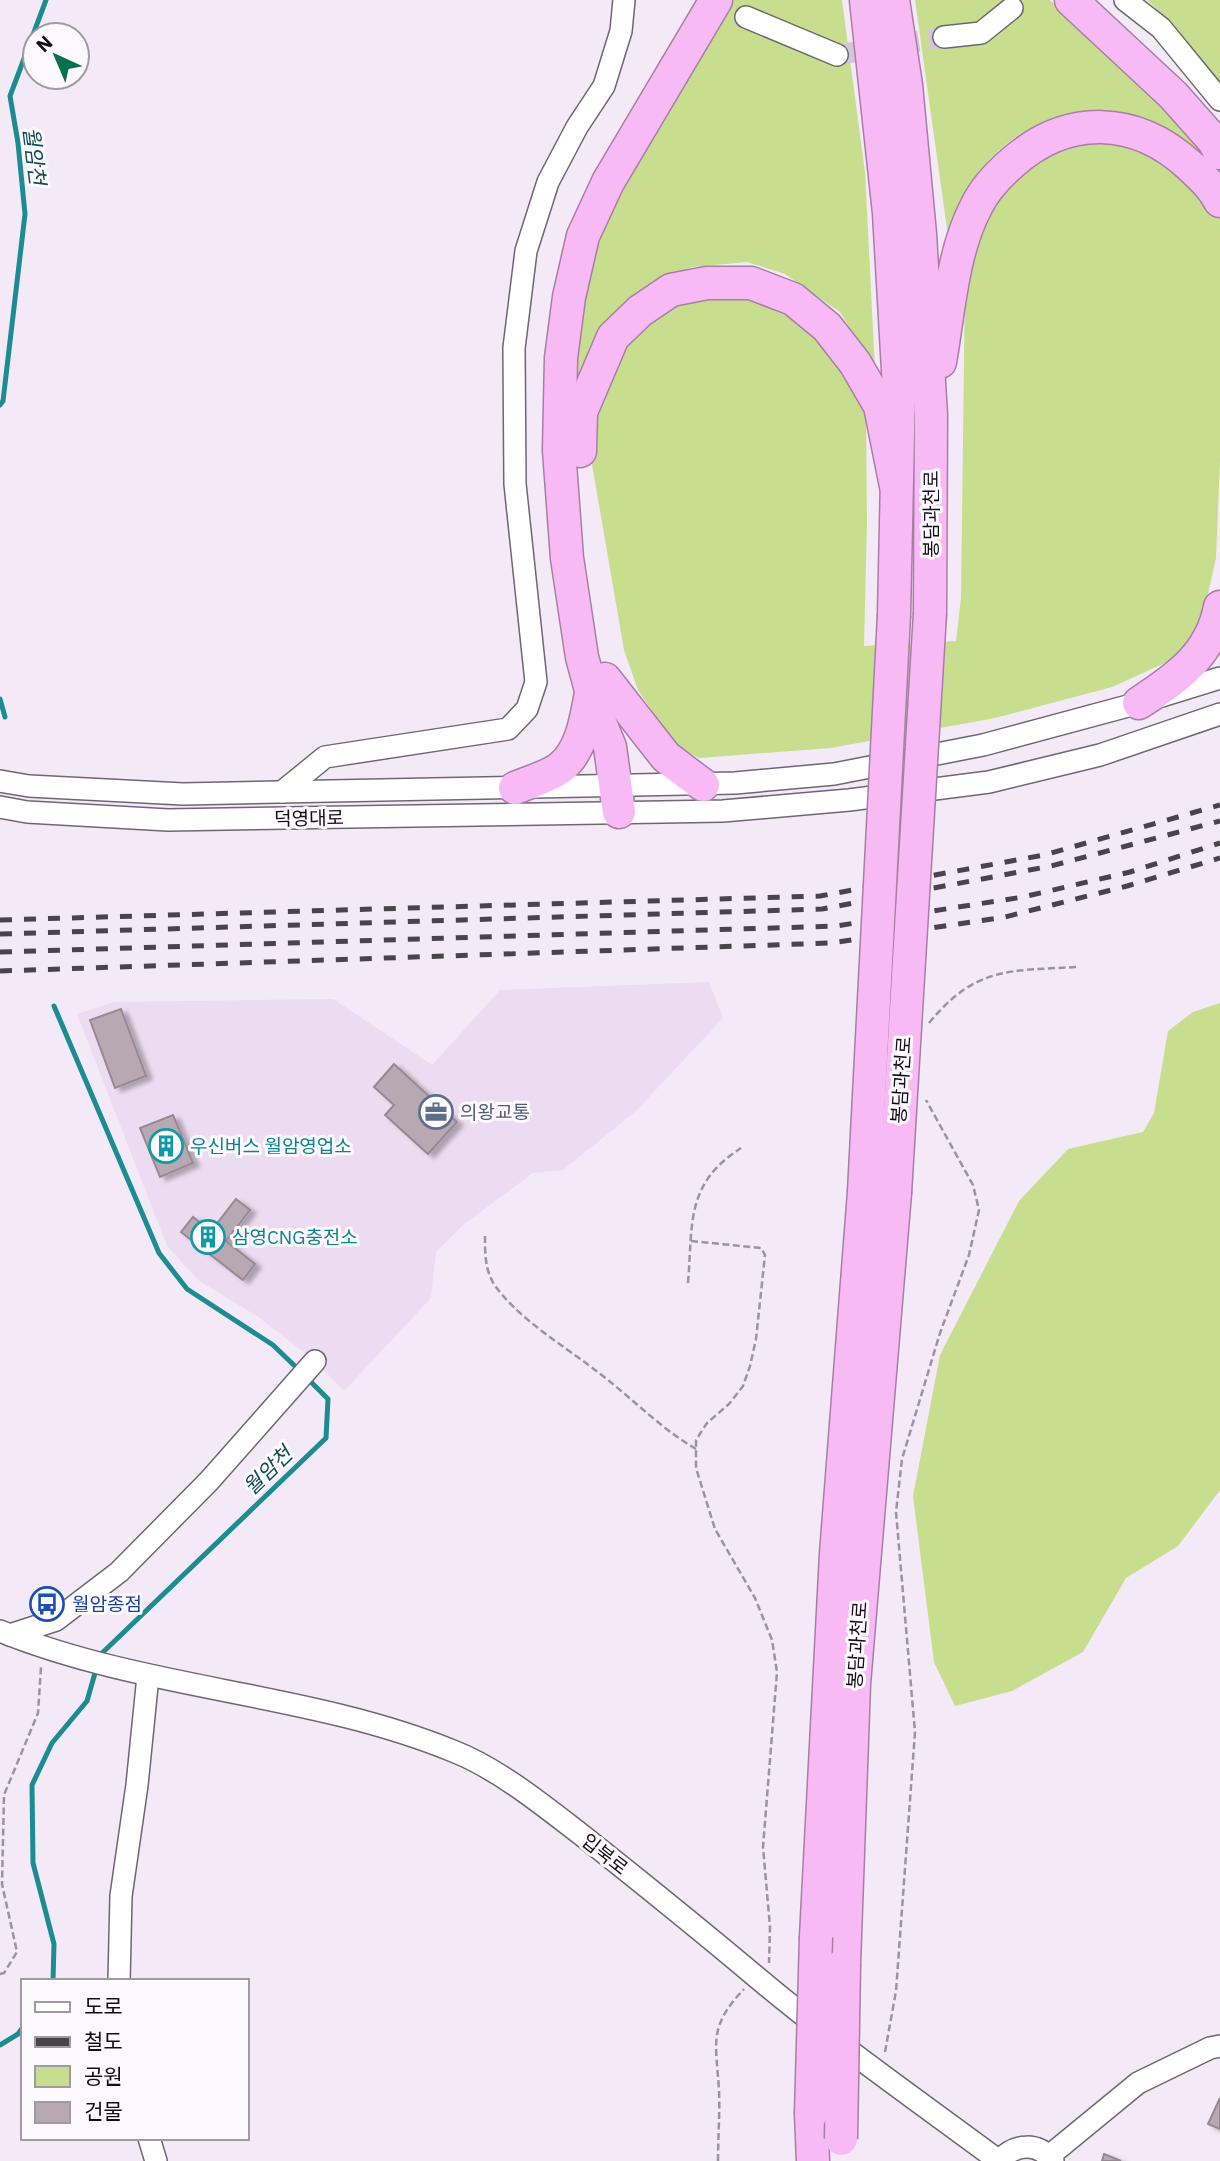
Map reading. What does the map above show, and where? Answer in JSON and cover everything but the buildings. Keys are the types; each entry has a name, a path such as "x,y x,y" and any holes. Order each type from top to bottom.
{"highway":[{"path":"618,799 610,747 613,716 582,657 567,558 559,450 561,358 569,297 583,236 608,182 716,0"},
{"name":"봉담과천로","path":"841,2150 844,1964 854,1684 879,1192 899,388 890,226 866,0"},
{"name":"봉담과천로","path":"813,2161 811,2115 816,1937 836,1554 879,1192 930,613 931,415 920,234 906,85 893,0"},
{"path":"1071,0 1173,95 1214,141 1220,153"},
{"path":"931,415 960,249 976,206 1000,173 1030,148 1069,129 1103,127 1136,132 1171,149 1212,186 1220,201"},
{"path":"515,788 559,769 571,756 581,737 598,686 580,459 581,412 613,337 640,310 671,290 707,283 751,283 793,299 827,327 855,363 880,406 896,486"},
{"path":"1139,703 1168,684 1198,658 1217,622 1220,607"},
{"path":"598,686 666,757 703,785"}],"street":[{"path":"282,792 325,757 508,729 527,709 536,682 515,484 514,348 526,251 548,182 577,127 604,86 621,31 624,0"},
{"path":"1125,0 1161,28 1220,100"},
{"path":"944,37 981,33 1012,8"},
{"path":"746,17 837,55"},
{"path":"618,799 703,785 834,774 982,745 1139,703 1220,678"},
{"path":"618,799 723,811 849,800 989,782 1100,755 1220,714"},
{"name":"덕영대로","path":"0,781 29,786 183,794 515,788 618,799"},
{"name":"덕영대로","path":"0,807 27,812 168,820 618,799"},
{"path":"5,1633 56,1620 119,1572 209,1481 315,1361"},
{"name":"입북로","path":"5,1633 148,1676 376,1725 455,1751 525,1791 762,1982 999,2161"},
{"path":"119,1979 121,1896 137,1785 148,1676"},
{"path":"999,2161 1005,2154 1023,2147 1041,2150 1051,2158 1139,2083 1210,2048 1220,2046"},
{"path":"150,2140 156,2161"}],"path":[{"path":"925,1028 939,1011 974,982 996,973 1077,967"},
{"path":"881,2073 895,1992 915,1732 896,1512 899,1485 902,1459 940,1333 970,1255 979,1210 973,1185 928,1107 925,1095"},
{"path":"688,1283 696,1200 702,1185 722,1161 741,1148"},
{"path":"485,1236 485,1263 494,1285 510,1303 673,1435 696,1449"},
{"path":"691,1241 751,1246 761,1248 765,1255 756,1339 743,1386 729,1404 706,1423 696,1440 696,1468 715,1528 755,1598 772,1640 777,1672 763,1847 770,1927 762,1982 729,2005 722,2016 714,2041 719,2091 718,2161"},
{"path":"0,1974 4,1973 17,1952 2,1884 4,1796 38,1713 50,1648"}],"shaded area":[{"path":"709,982 723,1018 636,1111 563,1170 533,1173 463,1225 436,1252 431,1298 344,1391 315,1361 257,1316 198,1280 167,1246 77,1014 114,1002 333,999 432,1065 500,990"}],"green space":[{"path":"729,0 842,0 865,172 875,369 840,312 785,274 747,262 692,267 646,287 612,321 570,416 576,310 603,220"},
{"path":"915,0 1050,0 1187,127 1219,176 1139,121 1096,111 1074,113 1032,127 996,153 971,184 948,236"},
{"path":"1147,0 1220,0 1220,82 1172,23"},
{"path":"1061,140 1145,141 1220,211 1220,460 1216,558 1204,612 1178,657 1112,687 995,718 831,748 699,758 679,748 638,690 624,650 589,447 595,415 613,364 636,331 684,298 760,292 853,369 866,415 864,646 956,641 961,598 965,283 977,226 997,192"},
{"path":"1220,1003 1220,1490 1178,1546 1126,1578 1083,1652 1012,1691 955,1706 934,1662 913,1496 940,1355 1019,1201 1068,1149 1143,1132 1154,1113 1168,1031 1193,1012"}],"waterway":[{"name":"월암천","path":"0,405 3,401 25,214 10,96 46,0"},
{"name":"월암천","path":"0,699 5,717"},
{"name":"월암천","path":"54,1006 159,1253 187,1289 273,1345 301,1372"},
{"name":"월암천","path":"99,1656 326,1438 328,1399 308,1379"},
{"name":"월암천","path":"53,1979 54,1944 33,1863 32,1785 52,1743 87,1701 97,1666"},
{"name":"월암천","path":"0,2045 21,2030"}],"tunnel":[{"path":"837,55 944,37"}],"railway":[{"path":"0,920 820,896 1044,855 1220,805"},
{"path":"0,934 822,909 1051,866 1220,821"},
{"path":"0,952 836,926 1023,897 1130,872 1220,843"},
{"path":"0,971 831,943 1005,917 1127,886 1220,858"}],"place":[{"name":"의왕교통","path":"436,1112"},
{"name":"우신버스 월암영업소","path":"166,1146"},
{"name":"삼영CNG충전소","path":"208,1237"},
{"name":"월암종점","path":"47,1604"}]}
